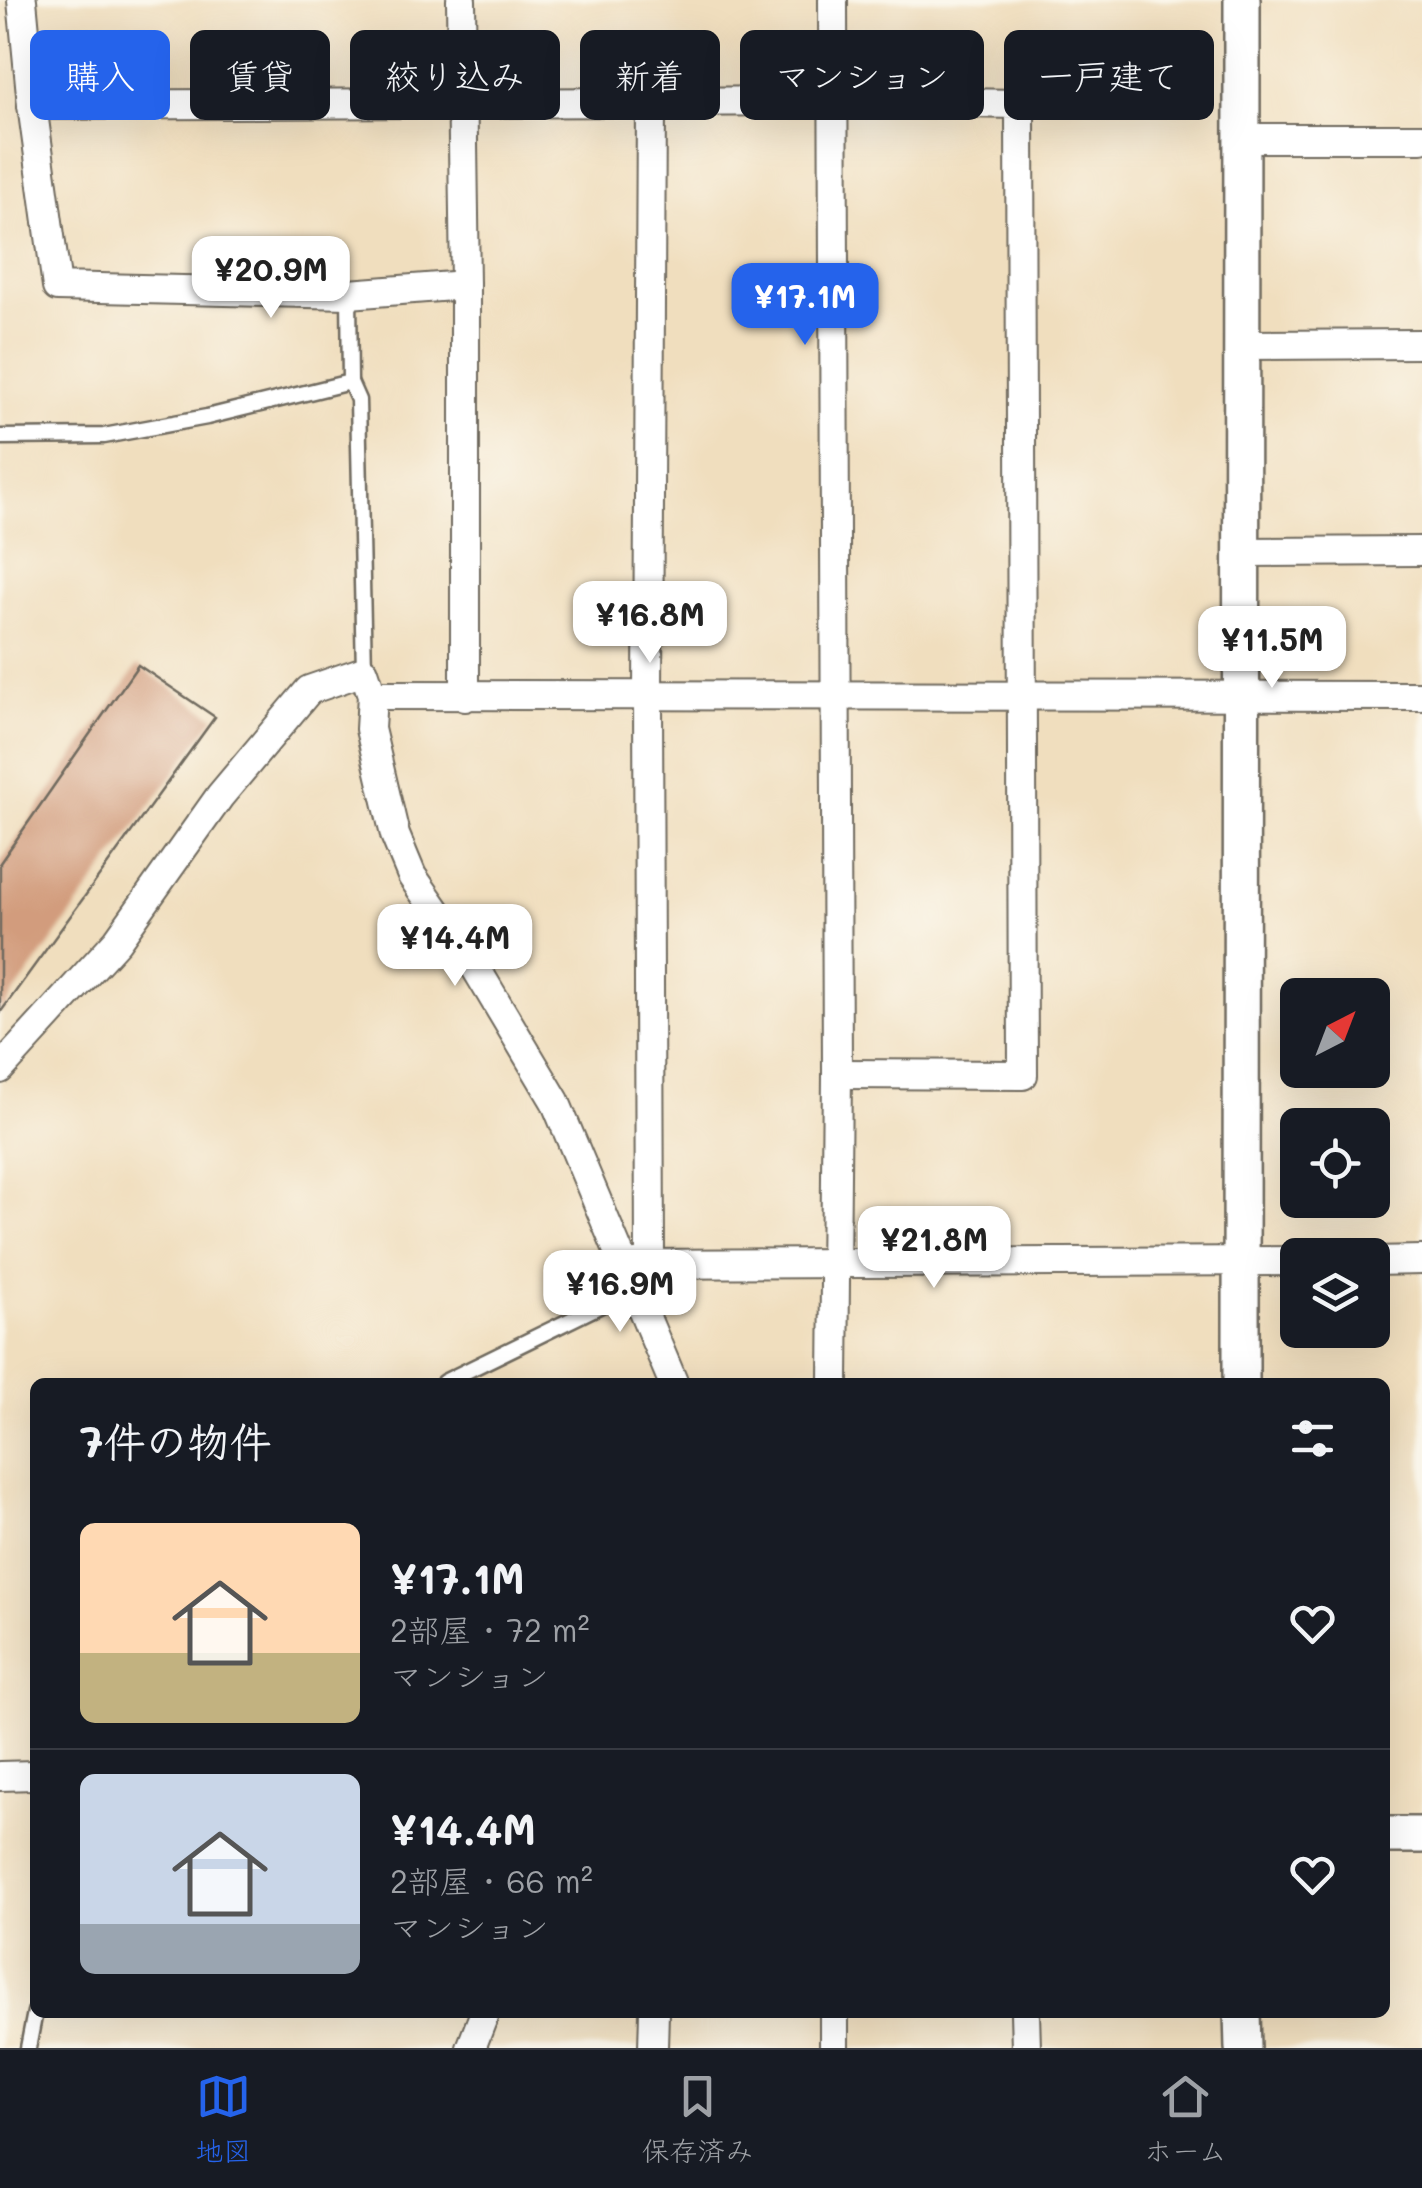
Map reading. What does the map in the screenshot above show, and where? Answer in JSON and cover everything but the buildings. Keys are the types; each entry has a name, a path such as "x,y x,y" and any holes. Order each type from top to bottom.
{"street":[{"path":"22,0 30,84"},
{"path":"462,0 462,30"},
{"path":"833,0 833,30"},
{"path":"1241,1378 1242,0"},
{"path":"837,1074 1023,1075 1020,104 984,103"},
{"path":"170,105 350,104"},
{"path":"34,120 56,287 349,294 465,285"},
{"path":"463,120 465,698"},
{"path":"635,1273 648,694 651,120"},
{"path":"833,120 837,1074 834,1378"},
{"path":"1242,138 1422,138"},
{"path":"1242,345 1422,344"},
{"path":"1240,552 1422,551"},
{"path":"368,683 370,730 395,835 412,876 474,965 555,1101 635,1273 672,1378"},
{"path":"0,1069 116,941 220,796 309,690 368,683 465,698 648,694 1422,696"},
{"path":"1390,1260 1422,1260"},
{"path":"635,1273 834,1263 1280,1261"},
{"path":"0,1776 30,1775"},
{"path":"1390,1835 1422,1835"},
{"path":"471,2048 483,2018"},
{"path":"654,2018 654,2048"},
{"path":"834,2018 834,2048"},
{"path":"1026,2018 1026,2048"},
{"path":"1242,2018 1243,2048"}],"lane":[{"path":"349,294 350,382 358,400 368,683"},
{"path":"0,437 104,436 350,382"},
{"path":"451,1378 635,1273"},
{"path":"28,2048 34,2018"}]}
